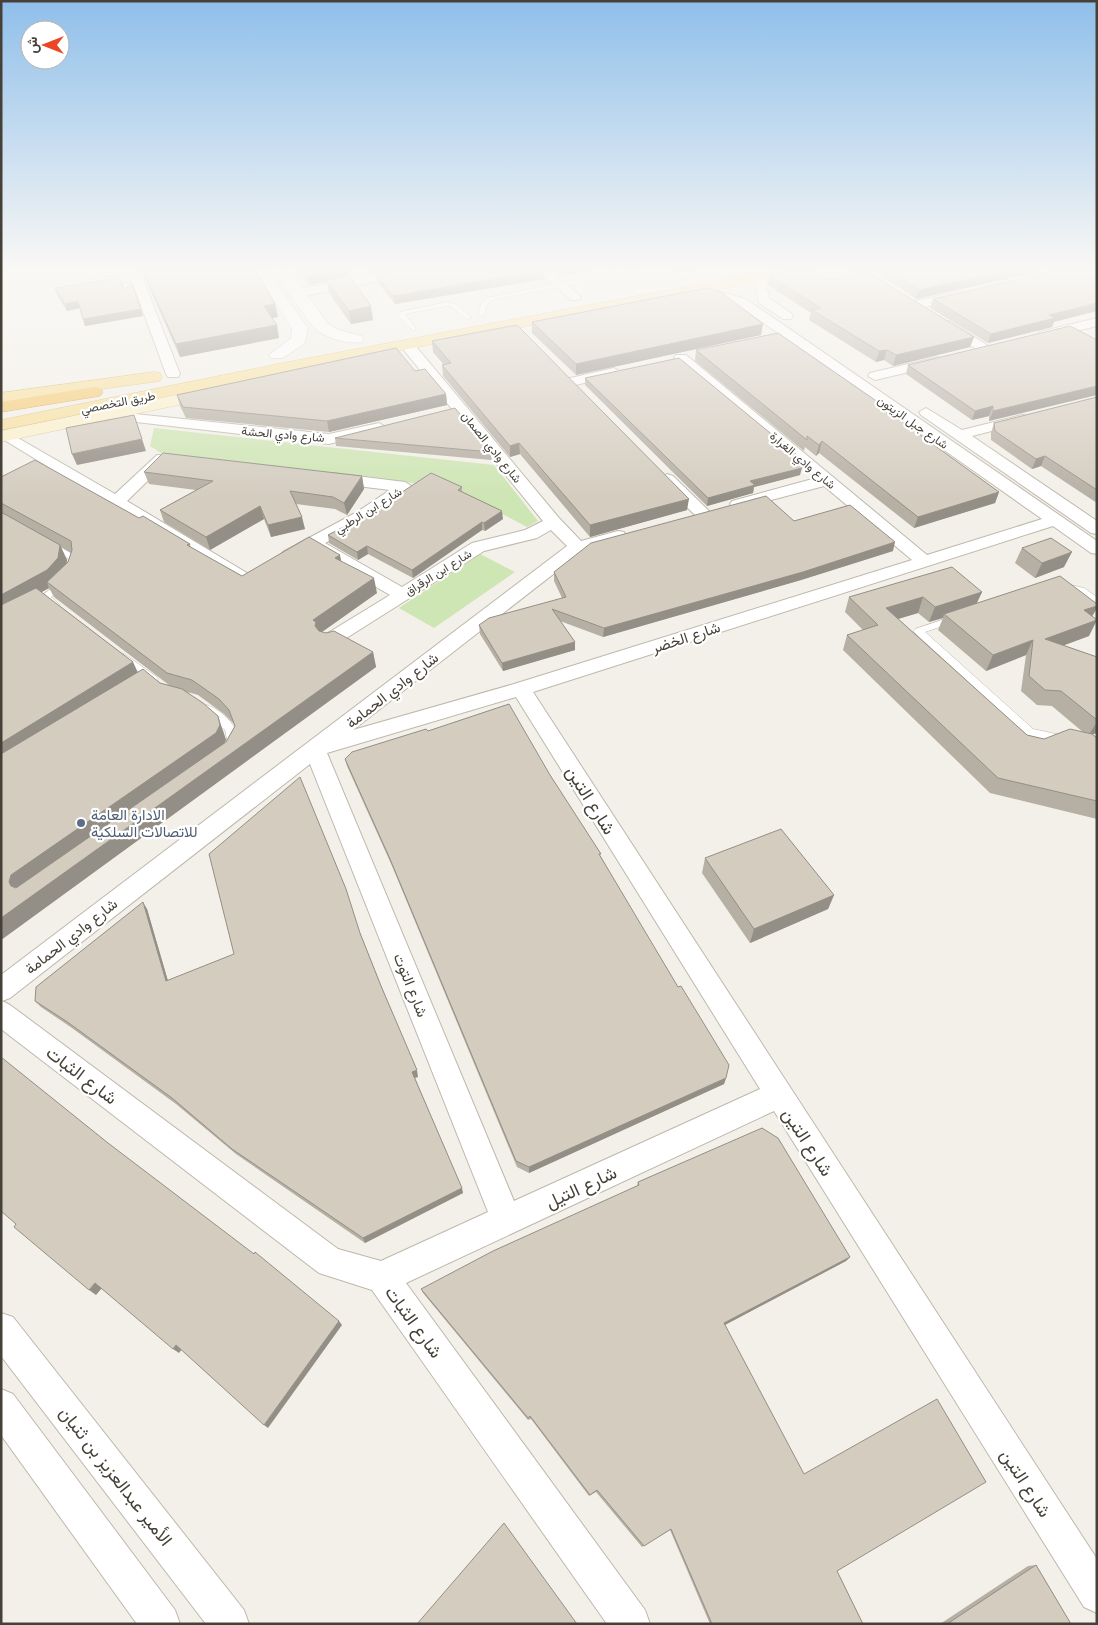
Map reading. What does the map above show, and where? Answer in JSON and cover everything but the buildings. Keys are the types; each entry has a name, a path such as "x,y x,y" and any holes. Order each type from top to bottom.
{"highway":[{"path":"1,406 94,392"}],"main road":[{"name":"طريق التخصصي","path":"1,411 173,374 277,355 354,347"},
{"name":"طريق التخصصي","path":"3,432 359,347"},
{"path":"3,432 103,415 323,369 361,347"},
{"path":"1,398 173,374"}],"street":[{"path":"163,347 173,374"},
{"path":"277,355 289,347"},
{"name":"شارع وادي الصمان","path":"409,347 553,522 577,547"},
{"name":"شارع جبل الزيتون","path":"805,347 1097,549"},
{"path":"968,353 991,348 989,347"},
{"name":"شارع وادي الغرارة","path":"700,354 676,359 828,480 925,562"},
{"name":"شارع جبل الزيتون","path":"890,387 871,374 949,358"},
{"path":"585,395 568,378 626,370"},
{"path":"154,421 146,415 148,409 168,402"},
{"name":"شارع جبل الزيتون","path":"914,403 1097,529"},
{"path":"441,412 460,408"},
{"name":"شارع وادي الحشة","path":"103,415 329,439 394,424"},
{"path":"960,435 1038,416"},
{"path":"3,432 244,579 253,575"},
{"path":"116,502 162,458 181,460"},
{"path":"654,465 692,516 828,480"},
{"name":"شارع ابن الرطبي","path":"278,562 363,516 405,487 318,477"},
{"name":"شارع الخضر","path":"315,749 521,689 1055,520"},
{"name":"شارع ابن الرقراق","path":"330,640 478,547 531,534 553,522"},
{"name":"شارع وادي الحمامة","path":"1,990 577,547 634,532"},
{"path":"312,543 402,594"},
{"name":"شارع التين","path":"521,689 1097,1594"},
{"name":"شارع التوت","path":"315,749 507,1221"},
{"name":"شارع الثبات","path":"1,1013 330,1262 382,1277 631,1624"},
{"name":"شارع التيل","path":"382,1277 778,1095"},
{"name":"الأمير عبدالعزيز بن ثنيان","path":"1,1329 230,1624"},
{"path":"1,1406 161,1624"}],"lane":[{"path":"41,539 73,558 75,569 73,575 41,599 68,614"},
{"path":"1056,585 1069,586 1081,590 1097,602"},
{"path":"964,616 918,631 1030,732 1078,742"},
{"path":"112,648 145,679 161,685"},
{"path":"199,704 227,723 234,736 233,746 227,752"}],"green space":[{"path":"154,428 494,465 538,521 527,527 483,504 421,484 161,453 150,446"},
{"path":"480,554 515,572 434,628 399,608"}],"place":[{"name":"الادارة العامة للاتصالات السلكية","path":"81,823"}]}
